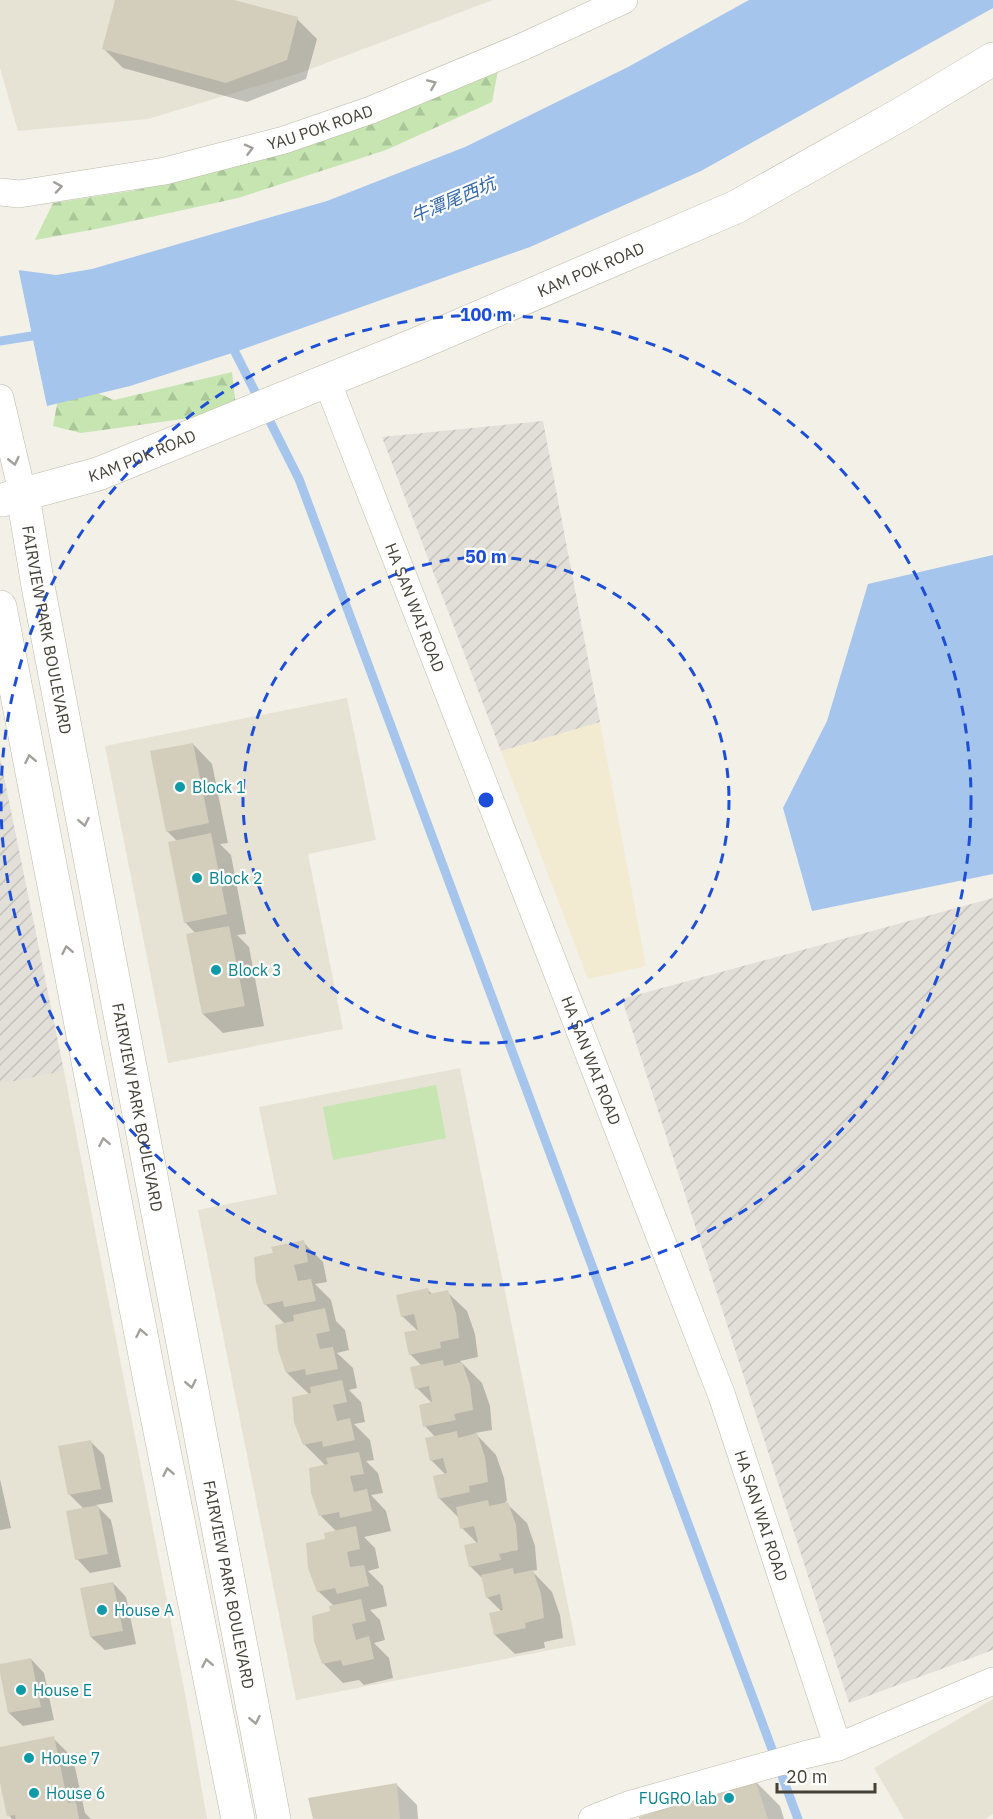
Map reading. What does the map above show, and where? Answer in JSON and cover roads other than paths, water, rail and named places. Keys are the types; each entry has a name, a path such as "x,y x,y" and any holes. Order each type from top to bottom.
{"street":[{"name":"YAU POK ROAD","path":"0,192 19,194 165,171 284,140 371,110 624,0"},
{"name":"KAM POK ROAD","path":"11,498 98,474 327,381 736,207 903,113 993,59"},
{"name":"HA SAN WAI ROAD","path":"327,381 722,1396 838,1747"},
{"name":"FAIRVIEW PARK BOULEVARD","path":"0,398 6,426 11,498 38,586 274,1819"},
{"path":"0,607 147,1368 238,1819"},
{"path":"592,1819 628,1805 838,1747 993,1680"}],"water":[{"path":"749,0 993,0 993,8 701,171 530,247 235,352 130,386 47,406 18,270 56,275 92,269 327,201 465,147 628,67"},
{"path":"993,555 993,874 812,911 783,808 827,721 868,584"}],"waterway":[{"name":"牛潭尾西坑","path":"0,341 44,334"},
{"path":"235,352 299,479 798,1819"}],"place":[{"name":"Block 1","path":"180,787"},
{"name":"Block 2","path":"197,878"},
{"name":"Block 3","path":"216,970"},
{"name":"House A","path":"102,1610"},
{"name":"House E","path":"21,1690"},
{"name":"House 7","path":"29,1758"},
{"name":"House 6","path":"34,1793"},
{"name":"FUGRO lab","path":"729,1798"}]}
